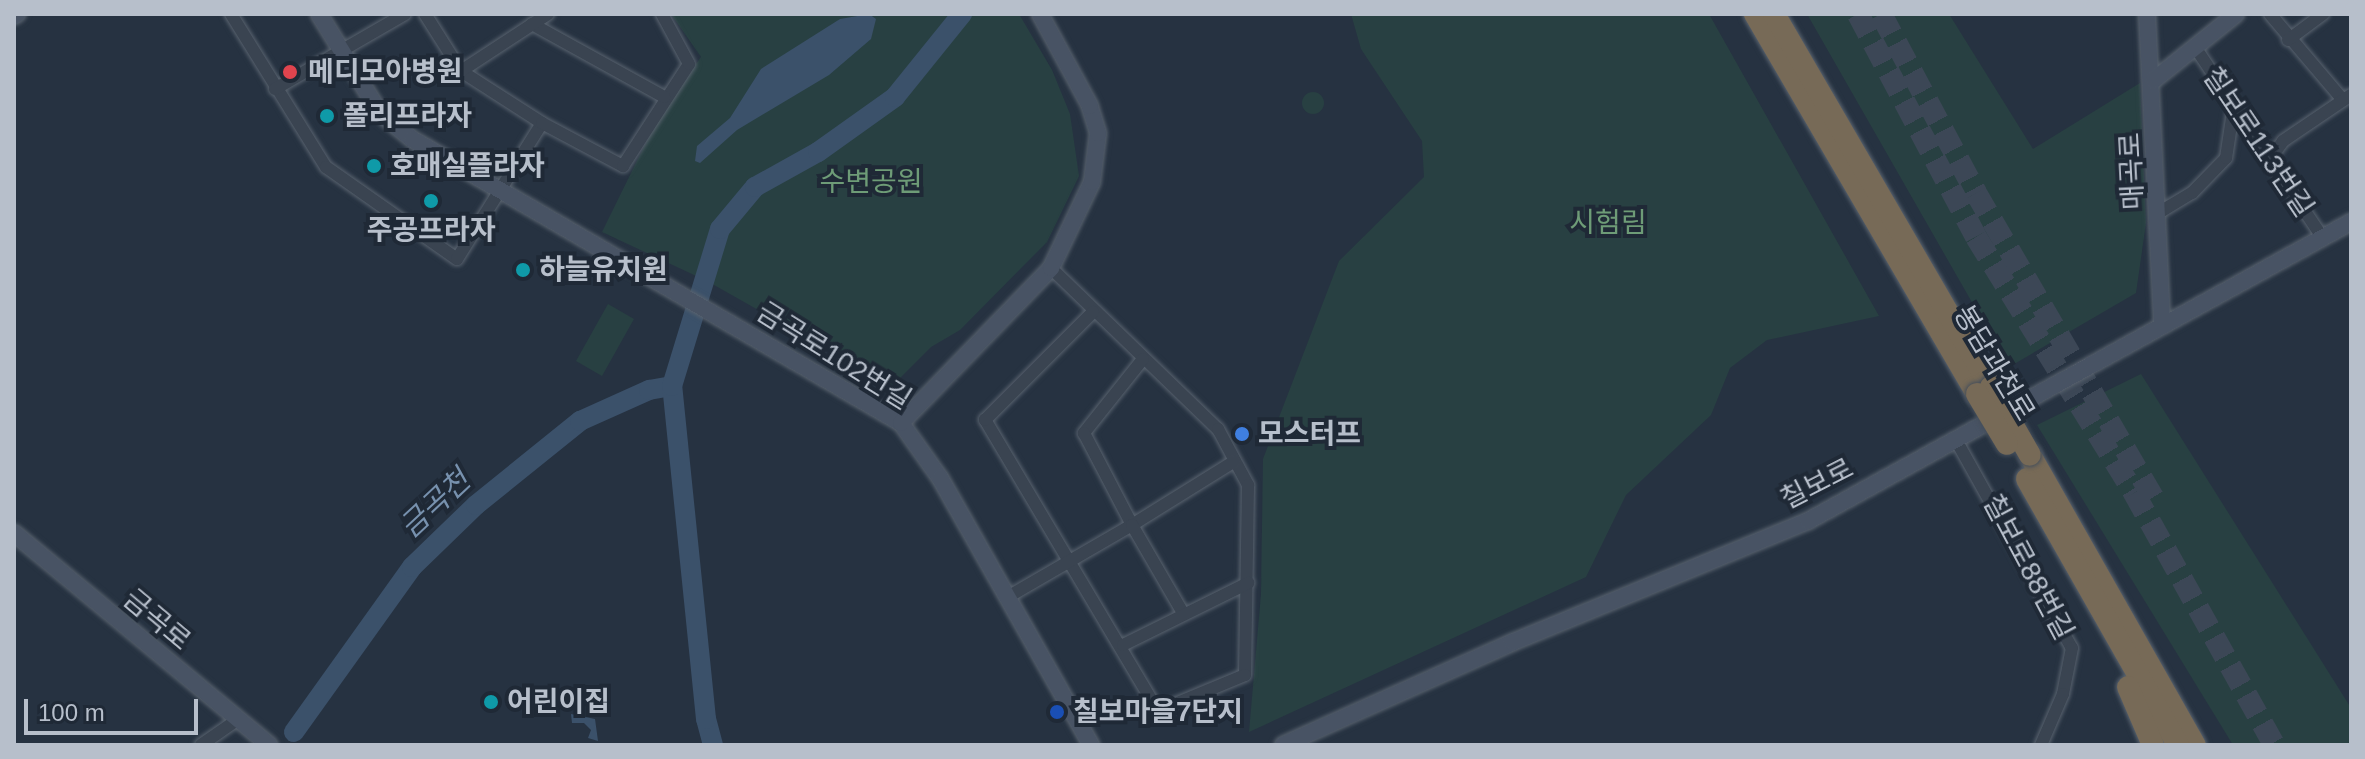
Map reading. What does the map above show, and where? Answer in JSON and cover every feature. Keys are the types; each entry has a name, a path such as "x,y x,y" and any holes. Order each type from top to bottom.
{"highway":[{"name":"봉담과천로","path":"1755,14 2024,458 2119,629 2178,745"},
{"name":"봉담과천로","path":"1774,14 1984,390"},
{"name":"봉담과천로","path":"2119,629 2195,745"},
{"path":"2119,629 2121,673 2153,745"},
{"path":"2119,629 2162,667 2212,745"}],"street":[{"path":"231,14 326,167 457,259 542,123"},
{"name":"금곡로102번길","path":"319,14 380,113 412,139 901,423 940,478 1091,745"},
{"path":"275,89 405,14"},
{"path":"425,14 461,71 542,123 623,166 664,97 689,64 662,14"},
{"path":"461,71 548,14"},
{"path":"901,423 1051,268 1092,182 1098,133 1075,74 1040,14"},
{"name":"매곡로","path":"2147,14 2154,80 2162,326"},
{"path":"2154,80 2236,14"},
{"path":"2270,14 2288,40 2347,98 2283,141 2270,159"},
{"path":"2288,40 2323,14"},
{"path":"532,24 664,97"},
{"name":"칠보로113번길","path":"2195,47 2322,237"},
{"path":"2160,212 2192,193 2226,158 2234,105"},
{"name":"칠보로","path":"1283,745 1513,642 1808,521 2351,222"},
{"path":"1051,268 1093,312 1218,429 1248,485 1245,675 1158,711 1123,645 985,420 1093,312"},
{"path":"1143,359 1084,433 1183,613"},
{"name":"칠보로88번길","path":"1956,440 2072,648 2063,694 2041,745"},
{"path":"1006,598 1235,461"},
{"name":"금곡로","path":"14,533 269,745"},
{"path":"1123,645 1248,583"},
{"path":"201,745 237,720"}],"green space":[{"name":"수변공원","path":"671,14 1019,14 1052,70 1070,114 1079,176 1047,242 960,330 931,347 892,386 707,281 602,232 660,114 701,57"},
{"name":"시험림","path":"1351,14 1709,14 1879,316 1767,340 1730,368 1711,415 1626,495 1586,577 1249,732 1261,594 1263,459 1339,261 1424,177 1422,141 1361,49"},
{"path":"1807,14 1949,14 2033,149 2140,83 2146,223 2136,293 2009,367"},
{"path":"1313,92 1321,95 1324,103 1321,111 1313,114 1305,111 1302,103 1305,95"},
{"path":"608,304 634,319 602,376 576,361"},
{"path":"2141,374 2351,708 2351,745 2233,745 2037,425"}],"water":[{"path":"869,14 876,19 871,39 829,75 737,130 700,163 695,161 697,146 730,118 761,69 840,19"},
{"path":"571,714 595,719 598,741 588,738 591,730 584,723 572,723"}],"waterway":[{"name":"금곡천","path":"713,745 706,719 672,386 720,229 755,187 818,152 895,97 962,14"},
{"name":"금곡천","path":"294,732 412,567 476,505 580,421 649,390 672,386"}],"tunnel":[{"path":"1858,14 1976,237 2134,493 2274,745"},
{"path":"1881,14 1976,193 2156,502"}],"place":[{"name":"메디모아병원","path":"290,72"},
{"name":"폴리프라자","path":"327,116"},
{"name":"호매실플라자","path":"374,166"},
{"name":"주공프라자","path":"431,201"},
{"name":"하늘유치원","path":"523,270"},
{"name":"모스터프","path":"1242,434"},
{"name":"어린이집","path":"491,702"},
{"name":"칠보마을7단지","path":"1057,712"}]}
